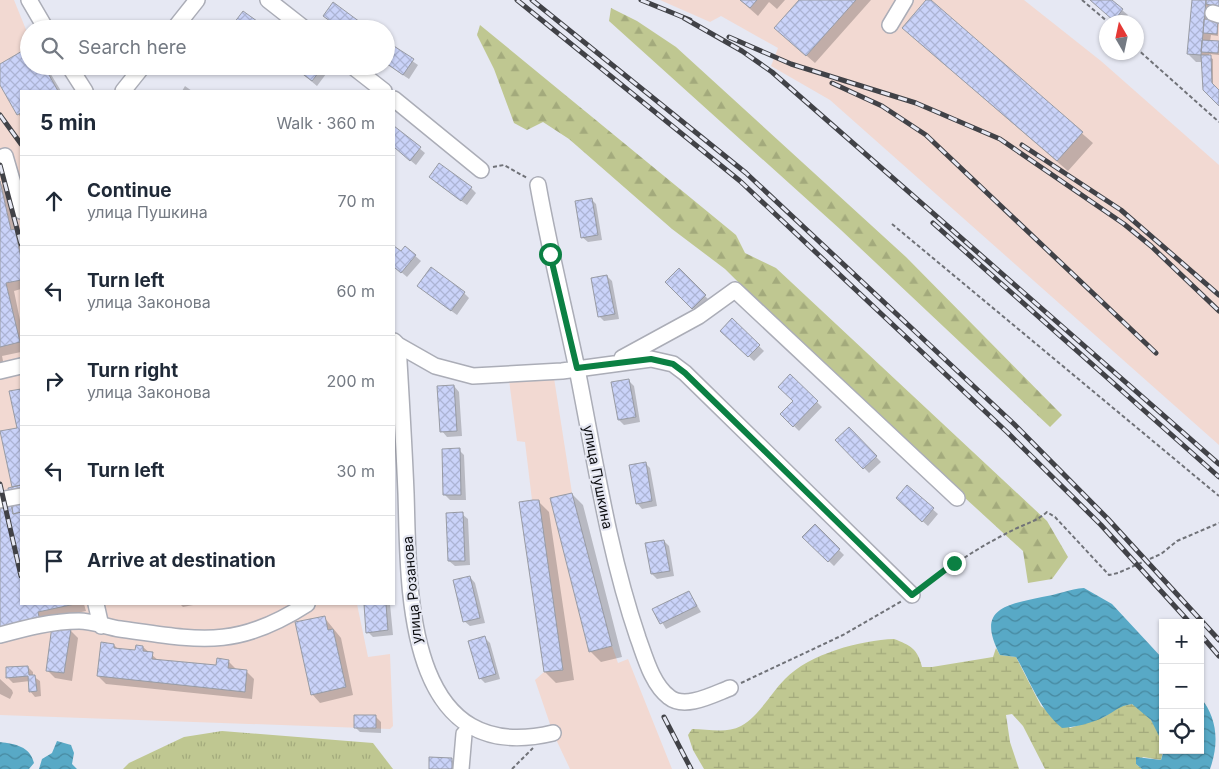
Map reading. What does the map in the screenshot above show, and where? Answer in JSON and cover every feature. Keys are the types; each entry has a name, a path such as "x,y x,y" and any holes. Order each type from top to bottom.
{"street":[{"path":"29,0 41,20"},
{"path":"181,20 197,0"},
{"path":"268,0 294,20"},
{"path":"890,25 905,0"},
{"path":"75,75 84,90"},
{"path":"124,90 135,75"},
{"path":"364,75 383,90"},
{"path":"395,102 481,170"},
{"path":"0,158 5,156 20,207"},
{"name":"улица Пушкина","path":"538,185 550,254 577,368 612,550 625,600 648,667 670,699 681,702 694,701 730,688"},
{"path":"614,363 699,316 735,290 957,498"},
{"path":"396,343 435,366 473,376 577,368 651,359 664,360 673,364 685,373 912,595"},
{"name":"улица Розанова","path":"396,343 409,577 415,642 422,670 445,716 464,734 478,741 498,746 521,744 549,735"},
{"path":"0,371 20,366"},
{"path":"0,500 20,496"},
{"path":"96,605 101,626"},
{"path":"0,635 51,622 82,621 101,626 182,638 222,639 262,628 305,605"},
{"path":"462,769 464,734"}],"path":[{"path":"1082,0 1100,15"},
{"path":"1144,55 1219,122"},
{"path":"481,170 504,165 538,185"},
{"path":"892,224 1219,496"},
{"path":"730,688 780,663 843,636 912,595 954,563 1015,529 1038,520 1047,512 1055,517 1109,575 1161,554 1177,541 1219,523"},
{"path":"512,769 549,735"}],"shaded area":[{"path":"0,0 14,0 22,20 20,20 20,75 49,75 57,90 20,90 20,605 357,605 368,657 390,654 393,726 390,729 0,715"},
{"path":"660,0 1024,0 1101,61 1219,165 1219,445 830,100 771,66 778,48 721,16 710,22"},
{"path":"1206,0 1219,0 1219,106 1203,90 1201,55"},
{"path":"554,378 572,493 612,646 618,663 628,659 672,769 570,769 553,733 535,680 544,672 519,502 532,500 525,442 517,441 509,380"}],"green space":[{"path":"611,8 637,21 676,47 906,257 1062,415 1050,427 841,230 609,21"},
{"path":"480,25 736,235 745,253 776,268 1047,521 1068,557 1052,579 1028,583 1023,551 847,390 725,269 672,229 569,139 543,122 527,130 514,123 494,69 477,35"},
{"path":"894,639 905,643 916,652 922,667 993,657 996,648 1000,655 1016,657 1041,706 1070,728 1104,717 1120,706 1132,704 1146,715 1157,728 1159,733 1159,754 1162,754 1161,760 1143,757 1136,764 1142,769 1045,769 1023,726 1012,714 1006,715 1010,742 1019,769 704,769 693,750 688,735 692,729 729,730 741,726 754,716 785,679 808,662 836,650"},
{"path":"222,731 373,743 393,769 123,769 129,763 184,737"}],"water":[{"path":"1084,588 1112,604 1159,655 1159,736 1151,720 1132,704 1120,707 1095,721 1062,728 1041,704 1016,657 1000,655 993,640 991,628 993,619 998,612 1016,603"},
{"path":"1204,702 1213,722 1216,741 1210,769 1142,769 1136,764 1136,757 1161,760 1163,754 1204,754"},
{"path":"57,741 71,745 74,753 72,764 77,769 39,769 42,759 52,753"},
{"path":"0,742 25,749 32,757 34,763 29,769 0,769"}],"building":[{"path":"740,0 757,0 750,8"},
{"path":"799,0 856,0 806,56 774,28"},
{"path":"926,0 931,0 1083,132 1057,161 902,28"},
{"path":"1090,0 1112,0 1123,9 1118,15 1107,15"},
{"path":"1192,0 1206,0 1201,55 1187,54"},
{"path":"1206,0 1219,0 1219,7 1206,4"},
{"path":"333,2 357,20 329,20 323,16"},
{"path":"243,11 256,20 236,20"},
{"path":"1204,19 1218,20 1217,34 1203,33"},
{"path":"1202,40 1219,41 1218,53 1201,52"},
{"path":"395,47 414,59 403,75 395,69"},
{"path":"20,52 20,75 49,75 57,90 20,90 20,114 17,115 0,85 0,64"},
{"path":"1201,55 1211,55 1212,83 1219,90 1219,106 1203,90"},
{"path":"304,75 317,75 312,81"},
{"path":"395,127 421,147 410,161 395,148"},
{"path":"439,163 472,187 461,201 429,177"},
{"path":"0,181 11,230 15,229 20,253 20,280 6,283 20,342 0,347"},
{"path":"592,198 598,235 581,238 575,201"},
{"path":"405,246 416,255 401,273 395,268 395,247 401,251"},
{"path":"431,267 465,292 451,311 417,286"},
{"path":"679,268 706,295 692,309 665,282"},
{"path":"607,275 615,314 598,317 591,278"},
{"path":"732,318 760,345 748,357 720,331"},
{"path":"790,374 818,401 793,427 780,414 793,401 778,387"},
{"path":"629,379 636,417 618,420 611,382"},
{"path":"454,385 457,431 440,432 437,386"},
{"path":"20,389 20,485 12,487 0,431 17,428 9,391"},
{"path":"849,427 877,456 863,469 835,440"},
{"path":"460,448 461,495 443,495 442,449"},
{"path":"646,462 652,501 636,504 629,465"},
{"path":"20,485 20,512 13,514 8,488"},
{"path":"907,485 934,508 922,522 896,498"},
{"path":"572,493 612,646 589,652 550,498"},
{"path":"539,500 563,670 544,672 519,502"},
{"path":"12,506 13,514 20,512 20,605 70,605 38,612 40,621 0,630 0,509"},
{"path":"463,512 465,561 448,561 446,513"},
{"path":"815,524 840,549 828,562 802,537"},
{"path":"664,540 670,571 651,574 645,543"},
{"path":"470,576 480,618 463,622 453,580"},
{"path":"689,591 697,606 660,624 652,609"},
{"path":"364,605 386,605 388,630 366,633"},
{"path":"325,616 328,630 333,629 346,687 311,695 295,622"},
{"path":"52,626 71,629 64,673 46,671"},
{"path":"485,636 496,674 479,679 468,641"},
{"path":"101,642 114,644 114,648 135,650 136,645 143,646 143,651 153,652 152,659 216,665 217,658 229,660 228,668 247,670 245,692 97,676"},
{"path":"28,666 29,675 35,675 37,691 29,692 28,676 6,678 6,667"},
{"path":"354,715 376,715 376,728 354,728"},
{"path":"429,757 452,758 452,769 429,769"}],"railway":[{"path":"517,0 740,181 1008,433 1101,525 1186,619"},
{"path":"532,0 746,173 1014,424 1108,519 1219,640"},
{"path":"641,0 690,20"},
{"path":"684,18 742,51 772,72 1219,464"},
{"path":"729,37 791,64 916,103 1000,139 1124,224 1151,246 1219,311"},
{"path":"832,83 882,106 926,135 1156,353"},
{"path":"0,115 20,143"},
{"path":"1022,145 1121,210 1219,295"},
{"path":"0,165 20,240"},
{"path":"933,223 1219,477"},
{"path":"0,484 20,572"},
{"path":"1204,639 1219,656"},
{"path":"664,717 691,769"}],"route":[{"path":"550,254 577,368 651,359 664,360 673,364 685,373 912,595 954,563"}]}
